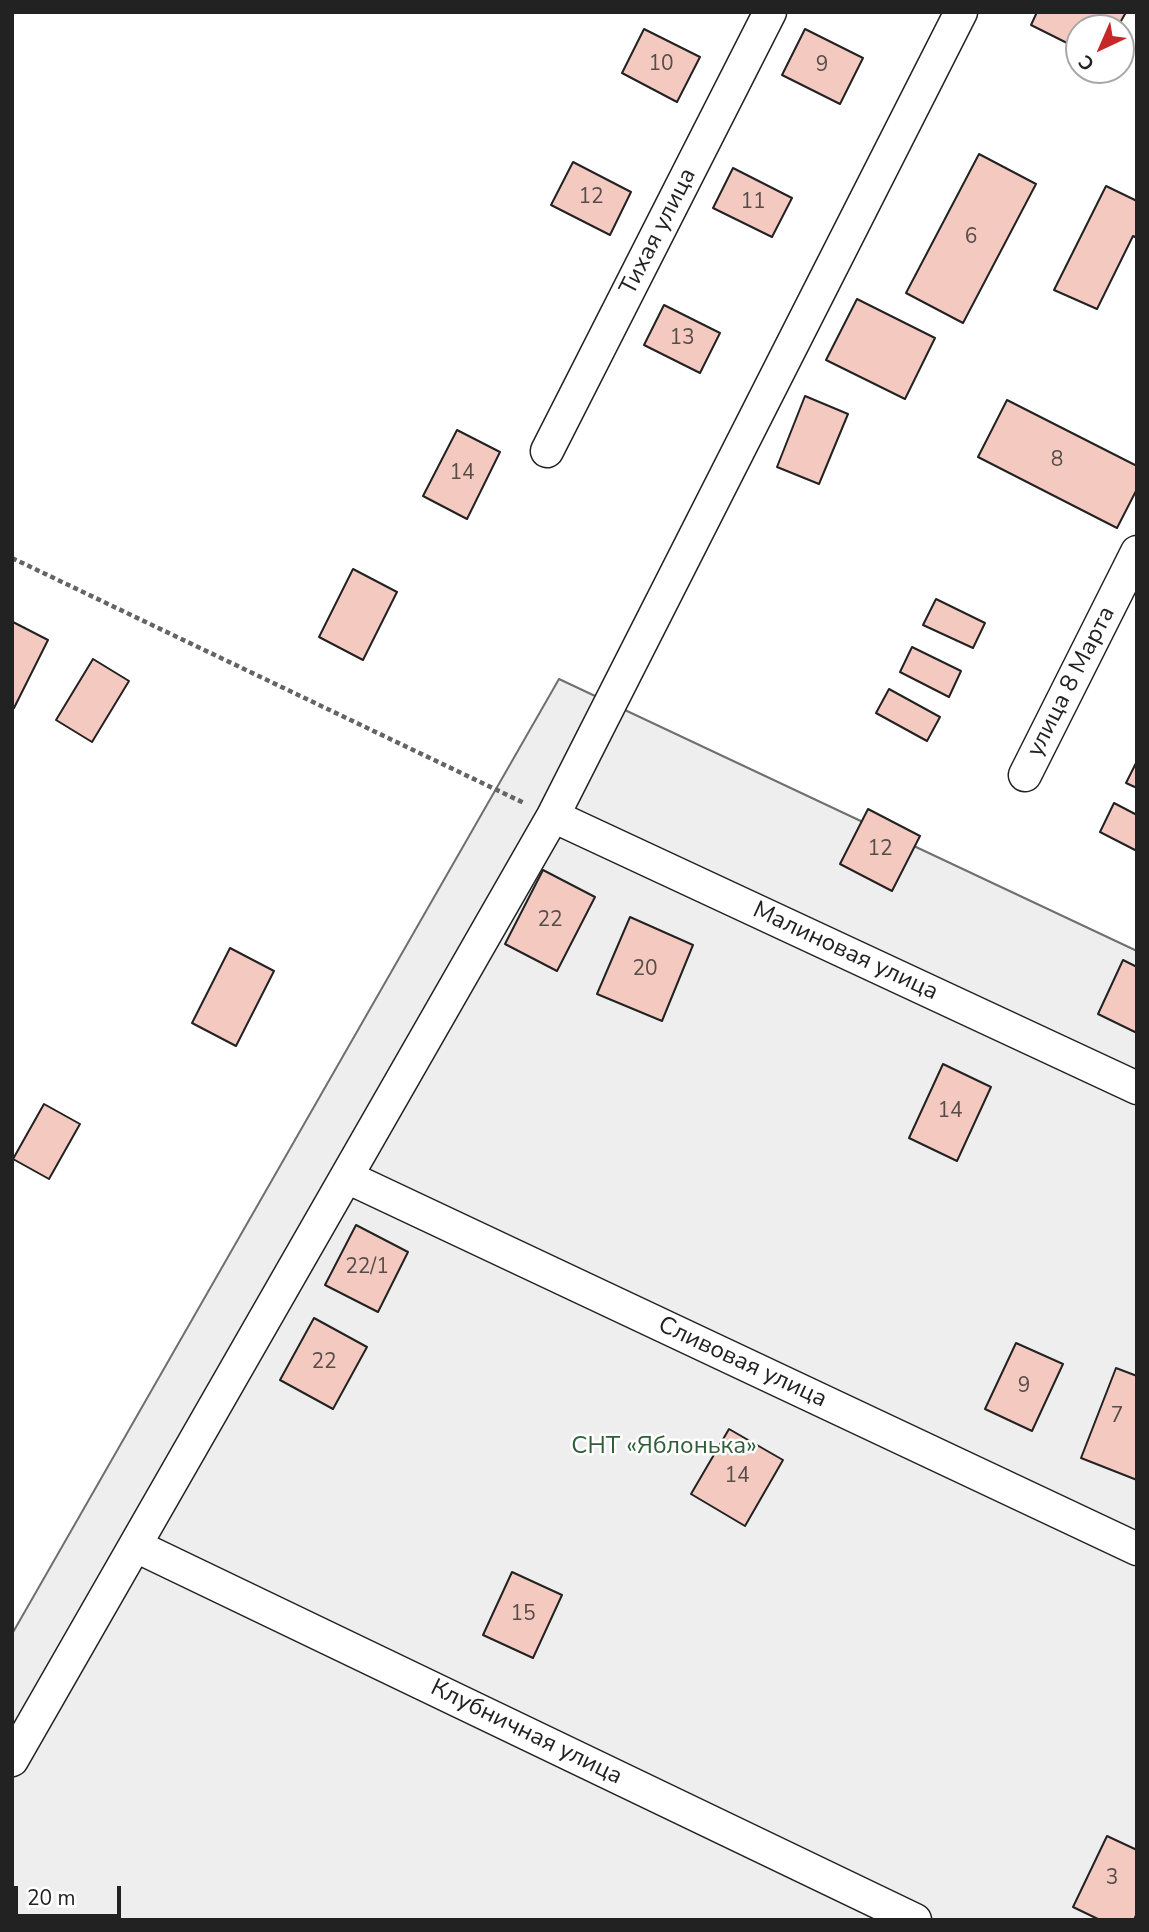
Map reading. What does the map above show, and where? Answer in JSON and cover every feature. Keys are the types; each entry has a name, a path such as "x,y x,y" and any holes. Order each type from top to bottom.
{"street":[{"name":"Тихая улица","path":"547,451 770,12"},
{"path":"12,1760 554,816 961,12"},
{"name":"улица 8 Марта","path":"1025,775 1137,552"},
{"name":"Малиновая улица","path":"554,816 1137,1088"},
{"name":"Сливовая улица","path":"347,1177 1137,1549"},
{"name":"Клубничная улица","path":"136,1546 915,1920"}],"path":[{"path":"12,558 554,816"}],"green space":[{"name":"СНТ «Яблонька»","path":"559,679 1137,951 1137,1920 12,1920 12,1634"}],"building":[{"path":"1037,12 1125,14 1065,14 1065,42 1031,25"},
{"path":"644,29 700,57 677,102 622,73"},
{"path":"805,29 863,58 840,104 782,75"},
{"path":"979,154 1036,184 963,323 906,293"},
{"path":"573,162 631,192 610,235 551,205"},
{"path":"733,168 792,198 772,237 713,208"},
{"path":"1106,186 1137,201 1137,238 1133,236 1097,309 1054,290"},
{"path":"857,299 935,338 905,399 826,360"},
{"path":"664,305 720,333 700,373 644,345"},
{"path":"805,396 848,414 819,484 777,467"},
{"path":"1007,400 1137,466 1137,489 1117,528 978,457"},
{"path":"457,430 500,452 467,519 423,496"},
{"path":"353,569 397,592 363,660 319,637"},
{"path":"936,599 985,623 973,648 923,625"},
{"path":"13,622 48,640 14,708 12,707"},
{"path":"912,647 961,671 949,697 900,672"},
{"path":"93,659 129,681 92,742 56,720"},
{"path":"889,689 940,717 927,741 876,713"},
{"path":"1137,761 1137,788 1126,783"},
{"path":"1114,803 1137,815 1137,851 1100,832"},
{"path":"868,809 920,836 892,891 840,864"},
{"path":"543,870 595,897 557,971 505,944"},
{"path":"630,917 693,945 662,1021 597,994"},
{"path":"230,948 274,971 236,1046 192,1023"},
{"path":"1123,960 1137,967 1137,1033 1098,1014"},
{"path":"943,1064 991,1087 957,1161 909,1138"},
{"path":"44,1104 80,1124 49,1179 13,1159"},
{"path":"356,1225 408,1252 378,1312 325,1285"},
{"path":"314,1318 367,1347 333,1409 280,1380"},
{"path":"1016,1343 1063,1364 1032,1431 985,1409"},
{"path":"1116,1368 1137,1376 1137,1480 1081,1458"},
{"path":"729,1429 783,1460 745,1526 691,1494"},
{"path":"512,1572 562,1595 533,1658 483,1635"},
{"path":"1107,1836 1137,1850 1137,1913 1134,1920 1100,1920 1073,1907"}]}
